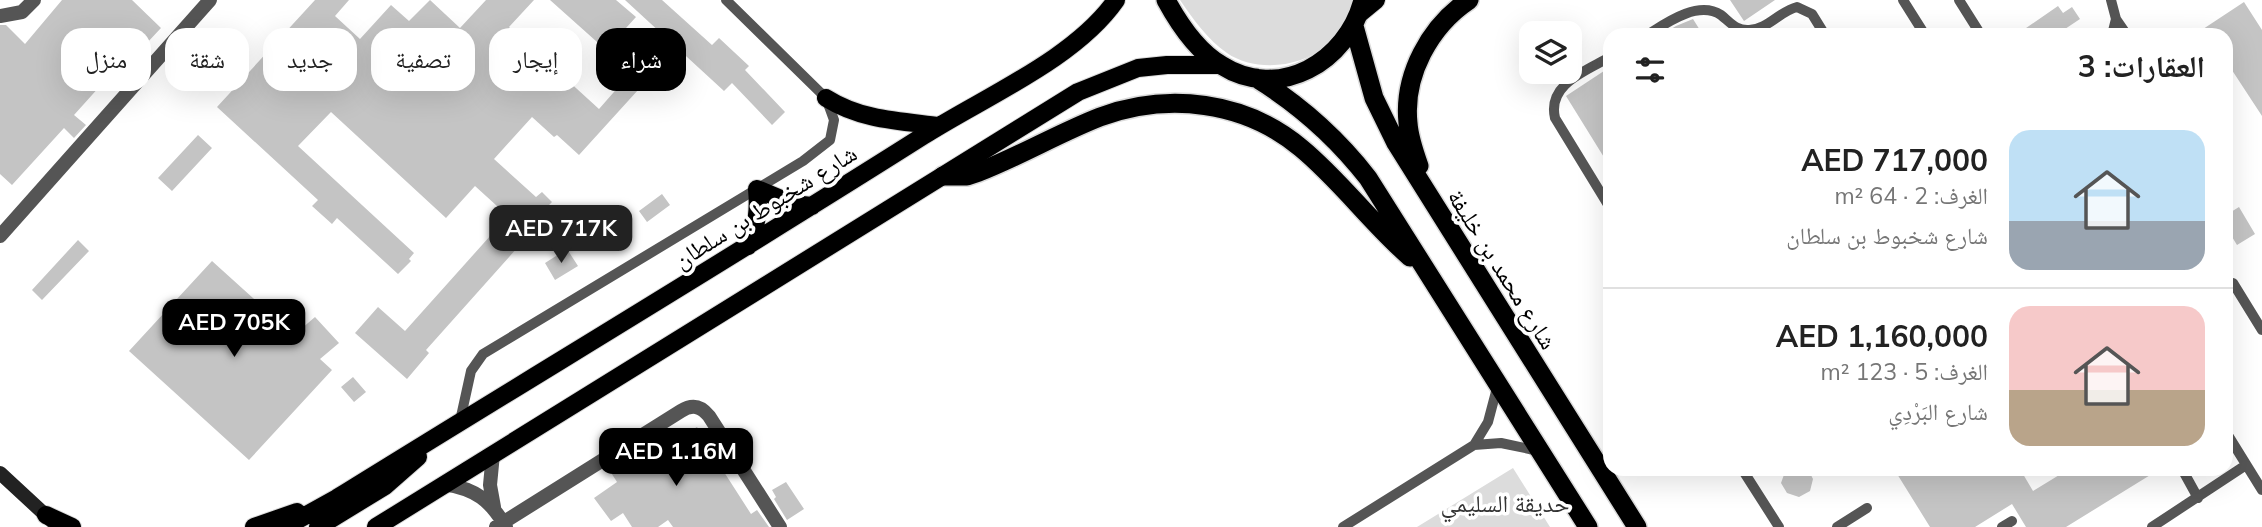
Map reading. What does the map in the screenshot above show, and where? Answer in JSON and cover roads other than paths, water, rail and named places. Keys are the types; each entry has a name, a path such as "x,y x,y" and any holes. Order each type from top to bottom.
{"highway":[{"path":"1166,0 1183,28 1220,65 1243,76 1256,78 1282,78 1307,71 1339,48 1358,13"},
{"path":"1429,197 1411,144 1408,126 1411,86 1415,68 1439,24 1469,0"},
{"name":"شارع محمد بن خليفة","path":"1358,13 1366,75 1385,121 1429,197 1603,473"},
{"path":"1256,78 1317,122 1368,178 1588,527"},
{"path":"943,176 967,176 978,172 1122,110 1186,102 1226,108 1255,118 1299,146 1329,172 1392,242 1426,270"},
{"name":"شارع محمد بن خليفة","path":"1605,476 1637,527"}],"main road":[{"name":"شارع شخبوط بن سلطان","path":"285,527 337,498 1055,57 1080,40 1105,16 1116,0"},
{"path":"1358,13 1376,0"},
{"path":"376,527 1078,92 1138,68 1220,65"},
{"path":"826,98 854,113 872,118 939,126"},
{"path":"748,246 756,228 759,208 757,189 793,204 812,206"},
{"path":"318,527 385,486 417,457 430,440"},
{"path":"0,473 52,521 72,527"},
{"path":"254,527 337,498"}],"street":[{"path":"0,16 22,12 34,0"},
{"path":"0,236 210,0"},
{"path":"493,454 490,485 494,507 502,525 681,411 696,406 709,416 780,527"},
{"path":"444,484 471,491 494,507"}],"lane":[{"path":"460,421 471,371 483,354 757,189 820,150 830,140 834,120 826,98 726,0"},
{"path":"1903,0 1921,28"},
{"path":"1959,0 1977,28"},
{"path":"2111,0 2116,19 2122,28"},
{"path":"1760,28 1797,7 1812,14 1821,28"},
{"path":"1660,28 1694,9 1716,11 1731,25 1741,28"},
{"path":"2114,28 2116,19"},
{"path":"1603,61 1566,83 1557,93 1553,105 1555,118 1603,197"},
{"path":"2233,283 2262,330"},
{"path":"1343,527 1474,445 1488,422 1498,385"},
{"path":"1474,445 1501,443 1540,452"},
{"path":"2233,444 2262,490"},
{"path":"2233,474 2246,465"},
{"path":"1746,476 1779,527"},
{"path":"2186,476 2197,498"},
{"path":"2152,527 2230,476"},
{"path":"1837,527 1867,508"},
{"path":"2002,527 2012,521"}],"park label":[{"name":"حديقة السليمي","path":"1505,503"}]}
